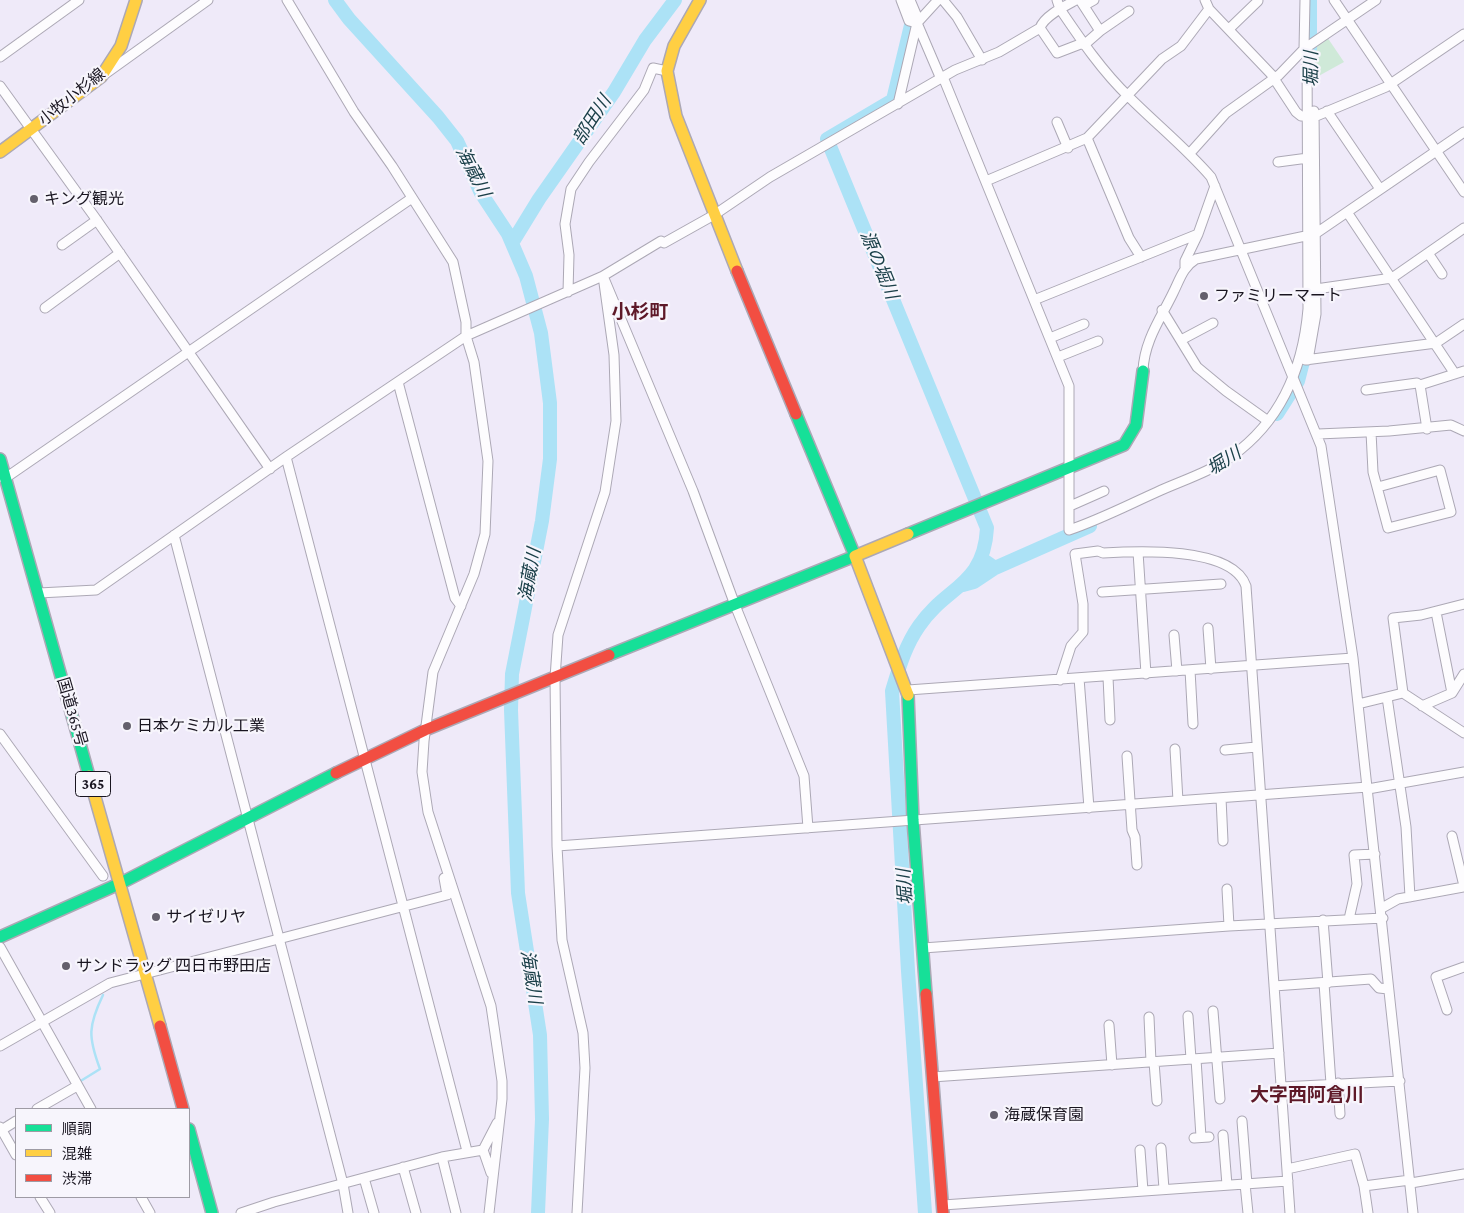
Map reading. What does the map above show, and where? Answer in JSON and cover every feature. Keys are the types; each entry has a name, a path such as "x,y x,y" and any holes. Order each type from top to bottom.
{"main road":[{"name":"小牧小杉線","path":"0,152 101,77 121,46 136,0"},
{"path":"700,0 674,46 667,71 676,116 714,215 856,556 906,684 912,820 943,1209"},
{"path":"0,937 121,884 365,758 425,730 856,556 1124,445 1130,438 1136,425 1143,371"},
{"name":"国道365号","path":"0,460 2,481 39,593 183,1108"},
{"path":"190,1133 212,1213"}],"street":[{"path":"0,57 79,0"},
{"path":"101,77 208,0"},
{"path":"287,0 354,112 453,262 466,322 466,336 474,362 486,438 488,506 485,534 480,559 433,672 425,730 423,782 428,812 491,1006 502,1081 500,1119 489,1213"},
{"path":"900,0 915,21 942,78 1058,357 1070,393 1069,530 1221,463 1245,446 1268,421 1296,381 1304,360 1316,314 1308,158 1311,116"},
{"path":"898,104 915,21 910,0"},
{"path":"915,21 938,0"},
{"path":"944,0 957,16 982,60"},
{"path":"39,593 96,590 286,457 466,336 603,276 661,241 664,243 714,215 770,177 942,78 982,60 1040,28 1041,24 1059,4 1076,0"},
{"path":"1094,0 1082,3 1100,31"},
{"path":"1205,0 1209,9 1273,78 1296,112 1311,116 1391,84 1464,34"},
{"path":"1304,360 1311,235 1311,116 1309,46 1305,0"},
{"path":"1334,0 1464,192"},
{"path":"1190,152 1226,113 1291,65 1309,46 1376,0"},
{"path":"1229,29 1258,1"},
{"path":"1059,4 1084,44 1128,96 1190,152 1211,177 1318,434 1334,522 1353,658 1382,908 1388,988 1400,1081 1413,1213"},
{"path":"986,181 1068,148 1087,138 1162,59 1184,43 1209,9"},
{"path":"1040,28 1057,53 1084,44 1129,11"},
{"path":"566,292 570,255 565,224 571,189 588,162 644,90 653,68 667,71"},
{"path":"0,86 97,220 270,469"},
{"path":"1327,111 1380,189"},
{"path":"1057,122 1068,148"},
{"path":"1143,371 1147,348 1162,310 1185,267 1196,258 1311,235 1464,132"},
{"path":"1087,138 1129,238 1141,257"},
{"path":"1278,162 1308,158"},
{"path":"1185,267 1184,261 1198,234 1215,186"},
{"path":"2,481 412,198"},
{"path":"1347,212 1436,343 1460,372 1420,385 1366,390"},
{"path":"62,245 97,220"},
{"path":"1316,289 1392,278 1464,228"},
{"path":"1034,300 1198,234"},
{"path":"45,308 120,253"},
{"path":"1428,253 1442,274"},
{"path":"603,276 692,491 735,605 804,776 808,828"},
{"path":"577,1213 585,1068 583,1033 562,940 557,846 555,678 558,635 605,492 616,421 614,355 603,276"},
{"path":"1162,310 1202,371 1268,421"},
{"path":"1181,340 1213,323"},
{"path":"1050,338 1084,324"},
{"path":"1304,360 1436,343 1464,324"},
{"path":"1058,357 1098,341"},
{"path":"398,382 455,598 461,606"},
{"path":"1420,385 1427,429"},
{"path":"1318,434 1427,429 1451,425 1464,431"},
{"path":"1371,432 1373,472 1388,528 1451,512 1440,470 1378,487"},
{"path":"286,457 467,1151"},
{"path":"1070,506 1104,491"},
{"path":"174,535 343,1184 348,1213"},
{"path":"1060,680 1071,646 1083,632 1083,604 1075,554 1172,551 1222,564 1242,577 1246,586 1250,666 1290,1213"},
{"path":"1138,552 1146,674"},
{"path":"1102,592 1221,584"},
{"path":"1464,604 1436,612 1393,618 1403,693 1464,733"},
{"path":"1436,612 1452,694"},
{"path":"1208,628 1211,669"},
{"path":"1174,635 1177,671"},
{"path":"906,684 1060,680 1353,658"},
{"path":"1190,670 1193,724"},
{"path":"1422,706 1452,694 1464,674"},
{"path":"1108,677 1110,720"},
{"path":"1079,678 1089,808"},
{"path":"1358,704 1403,693"},
{"path":"1387,697 1406,827 1410,897"},
{"path":"0,734 103,876"},
{"path":"1226,750 1256,747"},
{"path":"1175,749 1178,802"},
{"path":"1127,756 1137,865"},
{"path":"557,846 1368,788 1464,772"},
{"path":"1221,798 1223,841"},
{"path":"1382,908 1398,899 1464,886 1452,836"},
{"path":"0,1046 110,983 447,895 440,850"},
{"path":"1349,919 1356,884 1354,855 1376,854"},
{"path":"1227,889 1229,926"},
{"path":"923,948 1270,923 1382,918"},
{"path":"1323,920 1326,983 1335,1083 1340,1114"},
{"path":"0,947 90,1108"},
{"path":"1446,1010 1436,977 1464,967"},
{"path":"1274,986 1371,980 1379,988 1388,988"},
{"path":"1213,1011 1220,1099"},
{"path":"1188,1016 1201,1137"},
{"path":"1149,1017 1157,1101"},
{"path":"1109,1025 1112,1064"},
{"path":"932,1077 1279,1053"},
{"path":"1281,1087 1400,1081"},
{"path":"39,1108 77,1086"},
{"path":"493,1179 483,1150 500,1119"},
{"path":"1242,1121 1248,1213"},
{"path":"15,1122 1,1129 15,1153"},
{"path":"1223,1134 1227,1185"},
{"path":"1161,1148 1164,1189"},
{"path":"240,1213 403,1167 467,1151 483,1150"},
{"path":"1140,1150 1143,1191"},
{"path":"1287,1169 1356,1154 1368,1213"},
{"path":"442,1157 456,1213"},
{"path":"403,1167 416,1213"},
{"path":"1364,1186 1464,1174"},
{"path":"364,1178 374,1213"},
{"path":"943,1209 1164,1189 1288,1181"},
{"path":"41,1198 50,1213"},
{"path":"142,1198 150,1213"}],"green space":[{"path":"1327,37 1344,62 1315,78 1315,45"}],"waterway":[{"name":"海蔵川","path":"335,0 349,19 438,117 457,141 481,193 508,234 526,276 541,333 550,403 550,459 542,521 512,674 511,710 518,893 540,1035 542,1119 538,1213"},
{"name":"部田川","path":"512,243 539,199 614,92 645,40 675,0"},
{"name":"堀川","path":"1310,0 1310,57"},
{"name":"堀川","path":"910,9 913,17 893,100 827,139 987,528 979,562 962,584 941,602 919,626 906,649 892,691 908,971 925,1213"},
{"name":"堀川","path":"1277,414 1298,381 1307,346"},
{"name":"堀川","path":"982,559 995,568 1090,526"},
{"name":"堀川","path":"963,585 974,582 995,568"},
{"path":"79,1082 100,1069 93,1048 91,1032 92,1024 103,995"}],"traffic: fast":[{"path":"908,534 1124,445 1136,425 1143,371"},
{"path":"609,655 855,556 796,414"},
{"path":"0,459 89,776"},
{"path":"908,695 913,820 926,994"},
{"path":"0,937 121,883 336,773"},
{"path":"190,1133 212,1213"}],"traffic: slow":[{"path":"0,152 101,77 121,46 136,0"},
{"path":"700,0 674,46 667,71 676,116 737,271"},
{"path":"908,534 855,556 908,695"},
{"path":"89,776 160,1026"}],"traffic: jam":[{"path":"737,271 796,414"},
{"path":"336,773 425,730 609,655"},
{"path":"926,994 943,1213"},
{"path":"160,1026 183,1108"}],"place":[{"name":"キング観光","path":"34,199"},
{"name":"ファミリーマート","path":"1204,296"},
{"name":"日本ケミカル工業","path":"127,726"},
{"name":"サイゼリヤ","path":"156,917"},
{"name":"サンドラッグ 四日市野田店","path":"66,966"},
{"name":"海蔵保育園","path":"994,1115"}],"district":[{"name":"小杉町","path":"640,312"},
{"name":"大字西阿倉川","path":"1307,1095"}],"water label":[{"name":"源の堀川","path":"879,265"}]}
